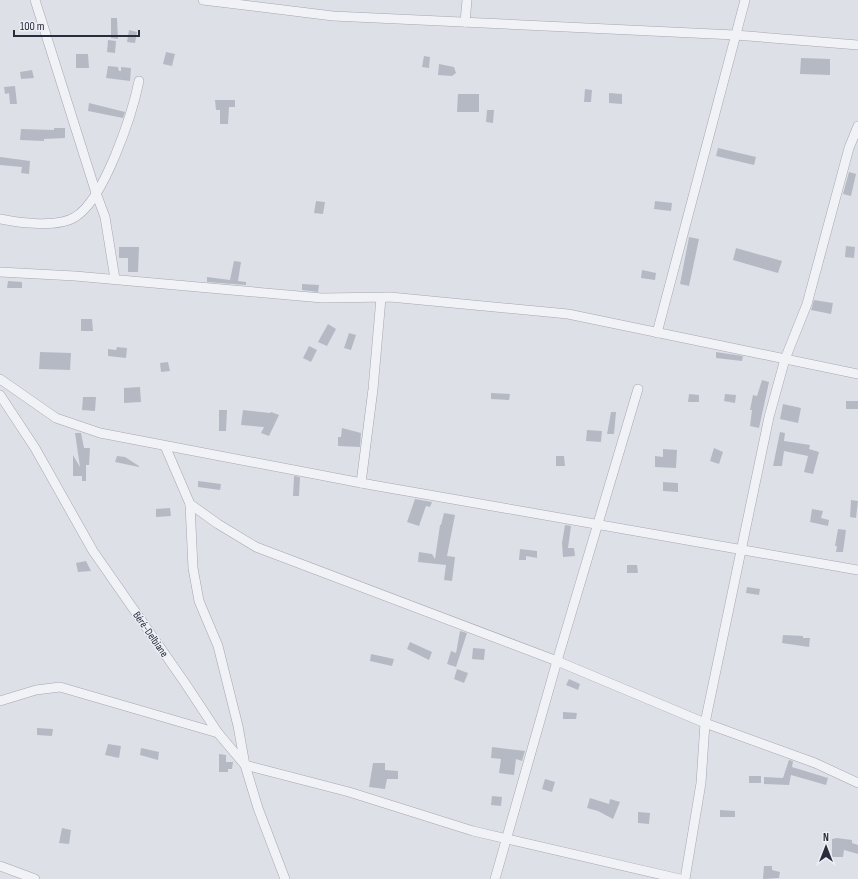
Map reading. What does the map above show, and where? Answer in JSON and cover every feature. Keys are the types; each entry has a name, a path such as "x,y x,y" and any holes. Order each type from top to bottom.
{"street":[{"path":"35,0 105,217 115,279"},
{"path":"203,0 333,16 735,35 858,45"},
{"path":"465,22 467,0"},
{"path":"657,332 745,0"},
{"path":"0,219 17,222 62,222 74,218 86,209 112,165 139,81"},
{"path":"685,879 701,783 705,723 769,417 785,359 807,304 849,148 858,126"},
{"path":"0,272 115,279 322,298 381,298 568,314 858,374"},
{"path":"361,483 373,389 381,298"},
{"path":"0,379 56,418 100,433 361,483 598,523 858,570"},
{"path":"495,879 508,839 556,661 638,389"},
{"name":"Béré-Delbiane","path":"0,395 36,448 94,551 185,683 218,734 245,765 258,808 285,879"},
{"path":"165,446 190,504 193,568 199,601 218,646 238,726 245,765 349,792 473,831 680,879"},
{"path":"190,504 218,524 256,547 556,661 705,723 815,763 858,783"},
{"path":"0,701 36,690 60,687 218,734"},
{"path":"0,866 35,879"}],"building":[{"path":"111,18 117,18 118,39 111,38"},
{"path":"129,30 137,32 135,43 127,42"},
{"path":"108,40 116,41 115,53 107,52"},
{"path":"166,52 175,54 172,66 163,64"},
{"path":"76,54 88,54 89,68 76,68"},
{"path":"424,56 430,57 429,68 422,67"},
{"path":"801,58 830,59 830,75 800,74"},
{"path":"439,64 454,67 456,73 452,76 438,75"},
{"path":"108,66 118,67 119,71 121,71 121,67 131,68 130,81 106,78"},
{"path":"32,70 34,78 21,79 20,72"},
{"path":"15,86 17,104 10,104 9,93 5,94 4,87"},
{"path":"585,89 592,90 591,102 584,102"},
{"path":"609,93 622,94 622,104 609,103"},
{"path":"458,94 479,94 479,112 457,112"},
{"path":"215,100 235,100 235,107 229,107 228,124 220,124 220,110 216,110"},
{"path":"89,103 125,112 123,118 88,111"},
{"path":"487,110 494,110 493,123 486,122"},
{"path":"54,128 65,128 65,138 44,139 44,141 20,140 21,129 54,130"},
{"path":"718,148 756,157 754,165 716,156"},
{"path":"0,157 30,161 29,174 21,173 22,167 0,165"},
{"path":"849,172 856,174 851,196 843,194"},
{"path":"316,201 325,202 323,214 314,213"},
{"path":"655,201 672,203 671,211 654,209"},
{"path":"689,237 699,239 689,286 680,284"},
{"path":"846,246 855,247 854,258 845,257"},
{"path":"119,247 139,247 138,272 128,272 128,258 119,258"},
{"path":"736,248 782,261 778,273 733,260"},
{"path":"234,261 241,262 238,281 246,282 246,285 207,282 207,277 230,280"},
{"path":"642,270 656,273 655,280 641,278"},
{"path":"8,281 22,282 22,288 7,288"},
{"path":"302,284 319,285 318,292 302,290"},
{"path":"814,300 833,303 831,314 811,310"},
{"path":"81,319 92,319 93,331 81,331"},
{"path":"328,324 336,329 327,346 318,342"},
{"path":"349,333 356,335 351,350 344,348"},
{"path":"309,346 317,350 311,362 303,358"},
{"path":"117,347 127,348 126,358 108,356 108,349 116,350"},
{"path":"40,352 71,353 70,370 39,369"},
{"path":"716,352 743,356 742,361 716,358"},
{"path":"168,362 170,371 161,372 160,363"},
{"path":"762,380 769,382 759,428 750,426 752,410 750,410 753,395 757,396"},
{"path":"140,387 141,402 124,403 124,388"},
{"path":"491,393 510,394 509,400 491,399"},
{"path":"689,394 699,395 699,402 688,402"},
{"path":"725,394 736,395 735,403 724,401"},
{"path":"83,397 96,397 95,411 82,410"},
{"path":"846,401 858,401 858,409 846,409"},
{"path":"783,404 801,408 798,423 780,419"},
{"path":"219,410 227,410 226,431 219,431"},
{"path":"243,410 271,412 279,415 269,436 261,433 264,427 241,425"},
{"path":"611,412 616,412 614,434 607,434"},
{"path":"342,428 361,433 360,447 338,446 338,437 341,437"},
{"path":"587,430 602,431 601,442 586,441"},
{"path":"780,432 785,433 784,441 810,445 809,449 819,452 813,474 804,472 808,456 784,451 782,466 773,466"},
{"path":"75,433 81,433 84,448 90,448 89,465 86,465 86,481 82,481 82,476 73,476 73,455 80,467"},
{"path":"714,448 723,452 719,464 710,461"},
{"path":"663,449 677,450 676,468 655,467 655,456 663,457"},
{"path":"117,456 125,457 139,467 115,462"},
{"path":"556,456 564,456 565,466 556,466"},
{"path":"294,476 300,477 299,496 293,496"},
{"path":"198,481 221,484 220,490 198,487"},
{"path":"663,482 678,483 678,492 663,491"},
{"path":"415,499 432,502 430,507 426,506 419,526 407,522"},
{"path":"851,500 858,501 856,518 850,517"},
{"path":"170,508 171,516 156,517 156,509"},
{"path":"812,509 823,511 821,518 829,520 828,526 810,522"},
{"path":"444,513 455,515 447,556 455,557 452,581 444,580 446,565 418,562 419,552 432,554 435,559 440,525"},
{"path":"565,525 571,526 568,548 574,548 575,556 563,557 562,543"},
{"path":"838,529 846,530 843,552 836,552 837,546 835,546"},
{"path":"520,549 537,551 537,558 526,556 526,560 519,560"},
{"path":"86,561 91,571 78,572 76,563"},
{"path":"627,565 637,565 638,573 627,573"},
{"path":"747,587 760,589 759,595 746,593"},
{"path":"460,631 467,633 456,667 447,664 451,651 456,653"},
{"path":"783,635 803,636 803,638 810,638 809,647 782,643"},
{"path":"410,642 432,652 429,660 407,649"},
{"path":"473,648 485,649 484,660 472,659"},
{"path":"371,654 394,659 392,666 370,661"},
{"path":"457,669 468,673 464,683 454,679"},
{"path":"569,679 580,684 578,690 566,685"},
{"path":"563,712 577,713 576,719 563,719"},
{"path":"37,728 53,729 52,736 37,735"},
{"path":"108,744 121,746 119,758 105,755"},
{"path":"492,747 525,751 522,761 516,759 514,775 499,773 501,759 491,758"},
{"path":"141,748 159,752 158,760 140,755"},
{"path":"219,754 226,755 226,762 233,762 232,769 228,769 228,772 219,772"},
{"path":"789,760 793,761 792,767 828,778 826,785 791,775 789,785 764,784 764,777 783,778"},
{"path":"373,763 385,763 385,770 398,771 398,779 387,779 385,789 369,787"},
{"path":"749,776 761,776 761,783 749,783"},
{"path":"545,779 555,782 552,792 542,789"},
{"path":"492,796 502,797 501,806 491,805"},
{"path":"590,798 609,804 610,799 620,802 613,819 598,811 587,808"},
{"path":"720,810 735,811 735,817 720,817"},
{"path":"638,812 650,813 649,824 638,823"},
{"path":"62,828 71,830 69,844 59,843"},
{"path":"837,838 852,840 852,843 858,845 858,854 844,850 843,857 832,857 832,839"},
{"path":"764,866 772,866 772,870 780,872 779,878 763,879"}]}
